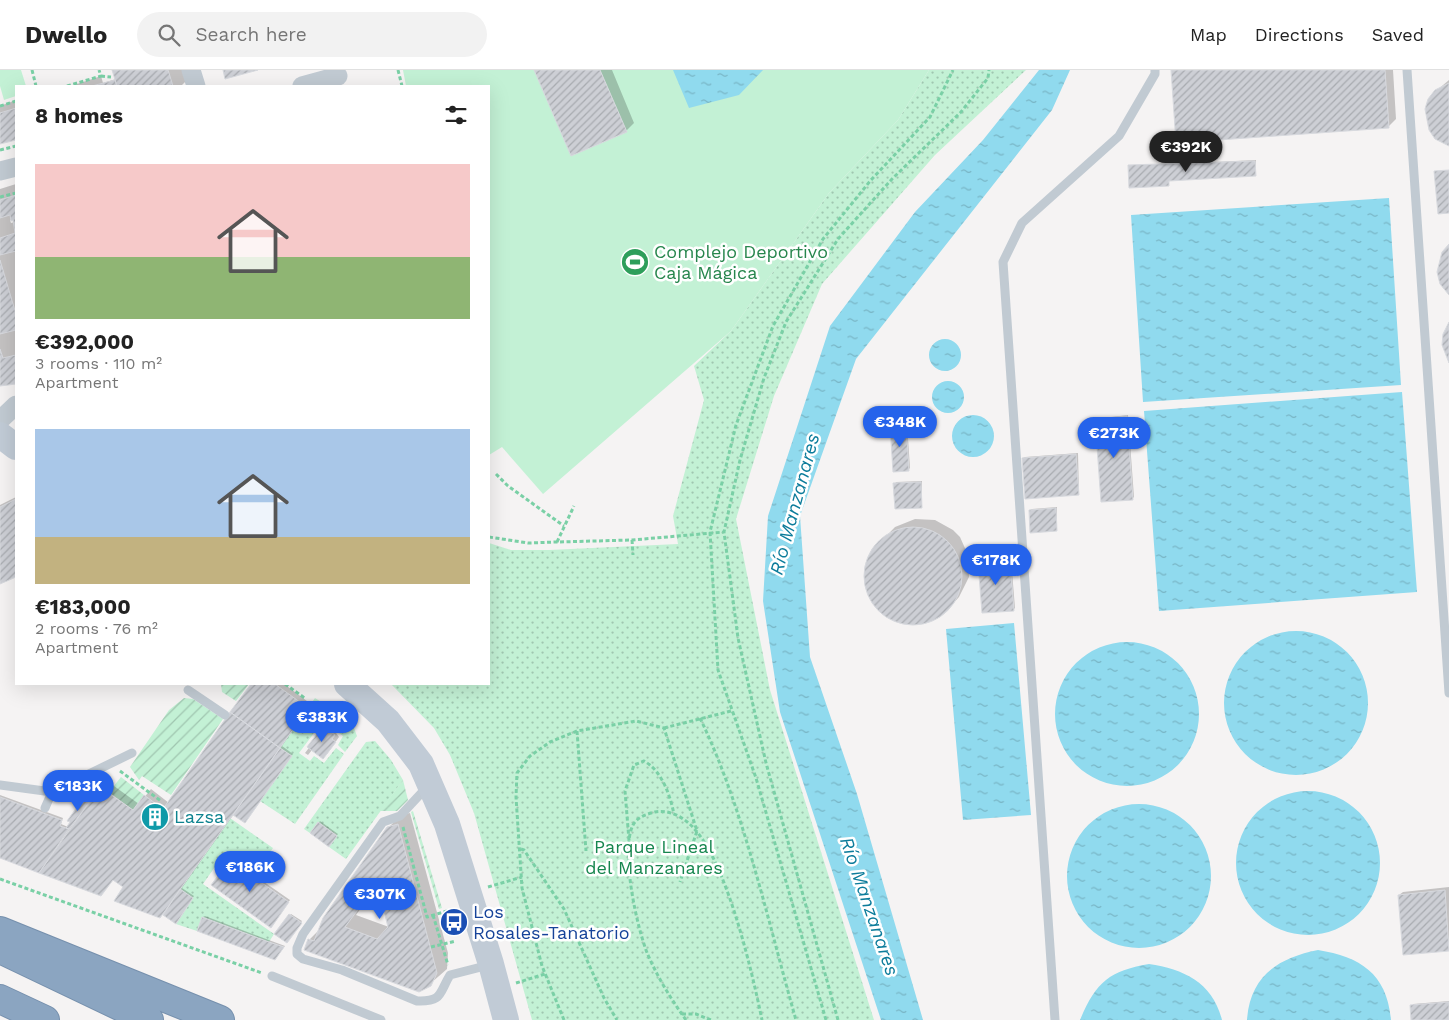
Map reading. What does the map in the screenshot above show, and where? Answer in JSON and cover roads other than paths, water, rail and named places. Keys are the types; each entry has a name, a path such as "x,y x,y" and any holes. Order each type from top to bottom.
{"highway":[{"path":"0,930 220,1020"},
{"path":"0,949 149,1020"},
{"path":"0,999 45,1020"},
{"path":"0,1018 4,1020"}],"main road":[{"path":"0,435 15,446"},
{"path":"348,685 388,721 421,764 447,824 491,964 502,1016"}],"street":[{"path":"191,70 196,85"},
{"path":"306,85 338,76"},
{"path":"0,171 15,167"},
{"path":"0,420 15,407"}],"lane":[{"path":"1055,1020 1051,995 1003,262 1022,223 1119,136 1155,74 1155,70"},
{"path":"1407,70 1449,693"},
{"path":"188,690 225,715"},
{"path":"0,785 52,792 132,753"},
{"path":"430,784 400,816 383,822 303,934 297,948 297,954 303,959 342,970 417,1001 430,1002 440,996 450,975 491,964"},
{"path":"45,808 52,792"},
{"path":"272,976 381,1020"}],"water":[{"path":"673,70 763,70 739,95 689,108"},
{"name":"Río Manzanares","path":"1039,70 1070,70 1052,110 856,359 800,516 810,657 857,794 923,1020 881,1020 780,712 763,601 768,516 830,326 915,212 983,140"},
{"path":"1389,198 1401,385 1143,402 1131,215"},
{"path":"945,339 957,343 961,355 957,367 945,371 933,367 929,355 933,343"},
{"path":"948,381 960,385 964,397 960,409 948,413 936,409 932,397 936,385"},
{"path":"1402,392 1417,592 1159,611 1144,411"},
{"path":"977,415 985,418 991,424 994,436 991,448 985,454 969,457 961,454 955,448 952,432 955,424 961,418"},
{"path":"1014,623 1031,815 963,820 946,629"},
{"path":"1296,631 1324,636 1347,652 1363,675 1368,703 1363,731 1347,754 1324,770 1296,775 1268,770 1245,754 1229,731 1224,703 1229,675 1245,652 1268,636"},
{"path":"1127,642 1155,647 1178,663 1194,686 1199,714 1194,742 1178,765 1155,781 1127,786 1099,781 1076,765 1060,742 1055,714 1060,686 1076,663 1099,647"},
{"path":"1308,791 1336,796 1359,812 1375,835 1380,863 1375,891 1359,914 1336,930 1308,935 1280,930 1257,914 1241,891 1236,863 1241,835 1257,812 1280,796"},
{"path":"1139,804 1167,809 1190,825 1206,848 1211,876 1206,904 1190,927 1167,943 1139,948 1111,943 1088,927 1072,904 1067,876 1072,848 1088,825 1111,809"},
{"path":"1318,950 1347,957 1369,970 1384,991 1391,1020 1247,1020 1249,1005 1254,992 1260,981 1269,971 1290,958"},
{"path":"1149,964 1174,970 1195,980 1212,996 1222,1020 1080,1020 1092,996 1106,980 1124,970"}],"place":[{"name":"Complejo Deportivo Caja Mágica","path":"635,262"},
{"name":"Lazsa","path":"155,817"},
{"name":"Los Rosales-Tanatorio","path":"454,922"}],"park label":[{"name":"Parque Lineal del Manzanares","path":"654,858"}]}
